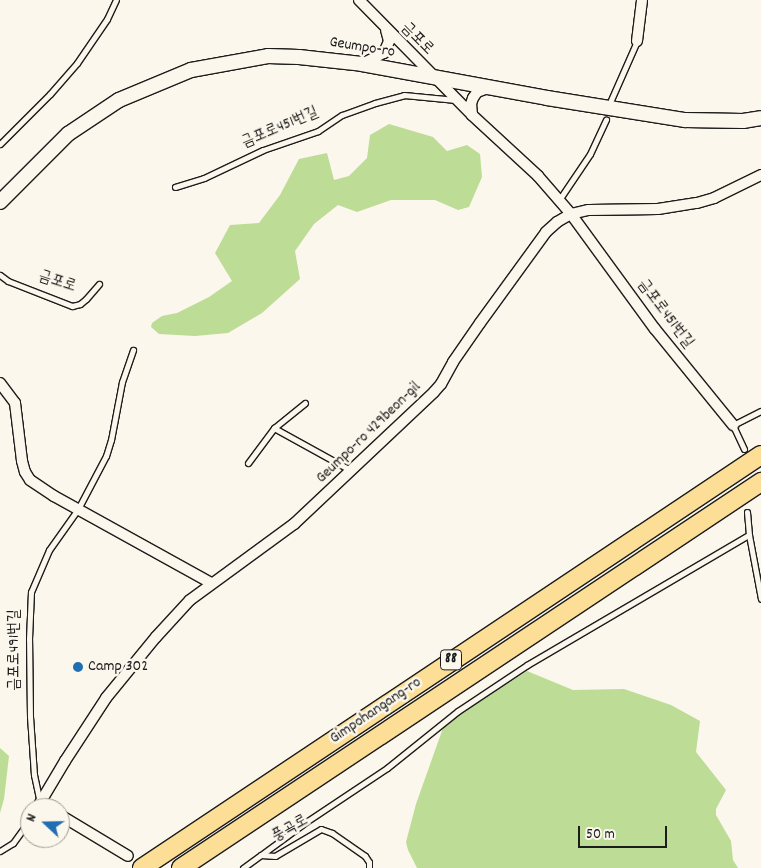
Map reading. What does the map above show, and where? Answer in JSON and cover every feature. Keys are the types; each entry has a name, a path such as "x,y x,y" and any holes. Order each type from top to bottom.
{"highway":[{"name":"Gimpohangang-ro","path":"142,868 761,455"},
{"name":"Gimpohangang-ro","path":"181,868 761,482"}],"main road":[{"name":"Geumpo-ro","path":"0,202 61,140 92,116 119,100 167,78 218,64 268,56 362,64 685,120 743,121 761,118"}],"street":[{"name":"금포로","path":"359,0 386,30 434,77"},
{"path":"637,41 642,0"},
{"path":"362,64 384,53 389,41 386,30"},
{"name":"금포로451번길","path":"434,77 538,176 571,214 655,329 733,425"},
{"path":"472,115 471,104 473,98 478,92 489,87"},
{"name":"Geumpo-ro 429beon-gil","path":"47,798 106,698 173,617 211,583 294,524 353,471 441,384 459,351 546,232 557,222 571,214 589,210 658,209 697,203 714,198 761,175"},
{"path":"0,383 15,403 25,472 38,487 211,583"},
{"path":"70,821 128,856"}],"lane":[{"path":"0,144 50,94 77,63 107,19 116,0"},
{"path":"611,100 637,41"},
{"name":"금포로451번길","path":"175,187 204,178 263,150 318,130 342,115 368,106 404,96 456,100"},
{"path":"558,200 590,154 606,120"},
{"name":"금포로","path":"0,275 8,281 72,306 80,304 99,284"},
{"name":"금포로491번길","path":"40,798 34,776 30,717 29,639 31,592 49,550 78,510 109,447 122,382 133,350"},
{"path":"248,463 274,428 305,403"},
{"path":"733,425 761,411"},
{"name":"금포로451번길","path":"733,425 744,449"},
{"path":"274,428 353,471"},
{"path":"747,512 749,535 761,599"},
{"path":"261,855 303,824 387,768 458,711 527,665 749,535"},
{"name":"풍곡로","path":"243,868 261,855 275,856 321,829 332,833 365,856 369,862 369,868"},
{"path":"0,851 13,843 20,834"}],"green space":[{"path":"389,124 433,137 447,151 467,145 480,154 482,177 469,207 458,210 435,200 391,200 357,212 338,205 314,224 295,251 300,279 262,313 228,333 195,336 159,334 151,327 152,323 162,316 177,313 209,297 232,281 215,253 230,225 259,223 280,195 299,159 327,153 334,180 349,176 367,158 370,135"},
{"path":"527,671 573,690 624,689 671,705 700,721 696,752 726,790 716,809 716,815 731,841 733,860 738,868 417,868 406,842 416,804 443,728 460,714"},
{"path":"0,748 9,756 4,799 0,813"}],"place":[{"name":"Camp 302","path":"78,667"}]}
